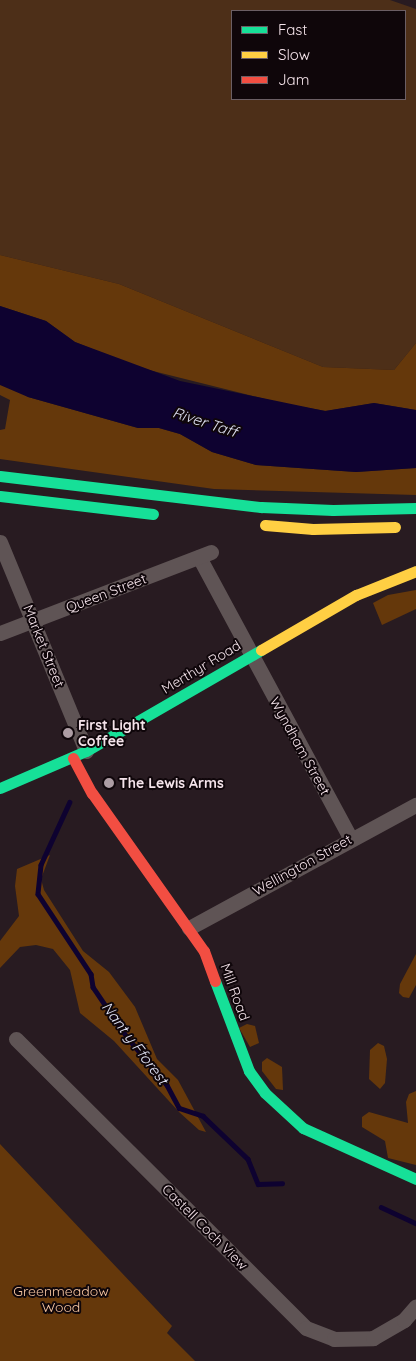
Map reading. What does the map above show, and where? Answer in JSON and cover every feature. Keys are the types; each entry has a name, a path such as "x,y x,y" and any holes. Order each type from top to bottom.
{"main road":[{"path":"0,476 261,507 333,510 416,508"},
{"path":"0,496 166,515"},
{"path":"254,524 406,531"},
{"name":"Merthyr Road","path":"0,788 79,754 366,590 416,571"},
{"name":"Mill Road","path":"79,754 92,793 204,951 249,1071 265,1092 303,1128 416,1180"}],"street":[{"name":"Market Street","path":"0,542 35,621 79,754"},
{"name":"Queen Street","path":"0,633 205,554"},
{"name":"Wyndham Street","path":"205,554 250,655 350,838"},
{"name":"Wellington Street","path":"188,928 350,838 416,804"},
{"name":"Castell Coch View","path":"16,1039 306,1328 334,1339 373,1338 398,1325 416,1306"}],"shaded area":[{"path":"0,0 390,0 416,9 416,343 394,370 323,367 119,284 0,255"}],"green space":[{"path":"0,255 119,284 323,367 394,370 416,343 416,410 374,403 326,411 285,404 137,367 75,342 46,321 0,306"},
{"path":"0,378 28,397 138,428 159,428 180,434 212,452 256,465 356,472 416,468 416,495 214,489 0,459 0,430 5,429 10,400 0,395"},
{"path":"416,590 416,609 382,625 373,603 388,595"},
{"path":"50,855 41,879 44,890 83,951 109,972 135,1007 157,1059 178,1080 206,1132 199,1130 179,1112 114,1041 80,1013 70,970 53,949 36,945 20,947 0,968 0,941 19,916 15,886 17,869"},
{"path":"416,954 416,985 409,998 403,997 399,993 400,984"},
{"path":"247,1024 255,1026 259,1043 250,1047 239,1028"},
{"path":"378,1043 384,1046 387,1059 385,1083 380,1089 369,1079 370,1050"},
{"path":"267,1058 282,1067 283,1090 276,1089 262,1071 262,1062"},
{"path":"416,1091 416,1165 388,1158 385,1141 362,1127 362,1117 369,1112 408,1123 406,1102 409,1094"},
{"name":"Greenmeadow Wood","path":"0,1144 172,1326 167,1333 195,1361 0,1361"}],"water":[{"name":"River Taff","path":"0,306 46,321 75,342 180,381 325,411 374,403 416,410 416,468 356,472 256,465 212,452 180,434 159,428 138,428 28,397 0,385"}],"waterway":[{"name":"Nant y Fforest","path":"70,802 41,865 38,894 91,974 93,987 127,1037 167,1085 179,1108 203,1116 248,1159 258,1184 282,1183"},
{"name":"Nant y Fforest","path":"381,1207 416,1223"}],"traffic: fast":[{"path":"0,476 261,507 333,510 416,508"},
{"path":"0,496 153,514"},
{"path":"0,788 86,751 261,650"},
{"path":"215,981 249,1071 265,1093 303,1128 416,1179"}],"traffic: slow":[{"path":"265,525 313,529 395,527"},
{"path":"261,650 356,595 416,571"}],"traffic: jam":[{"path":"73,758 92,793 204,951 215,981"}],"place":[{"name":"First Light Coffee","path":"68,733"},
{"name":"The Lewis Arms","path":"109,783"}]}
